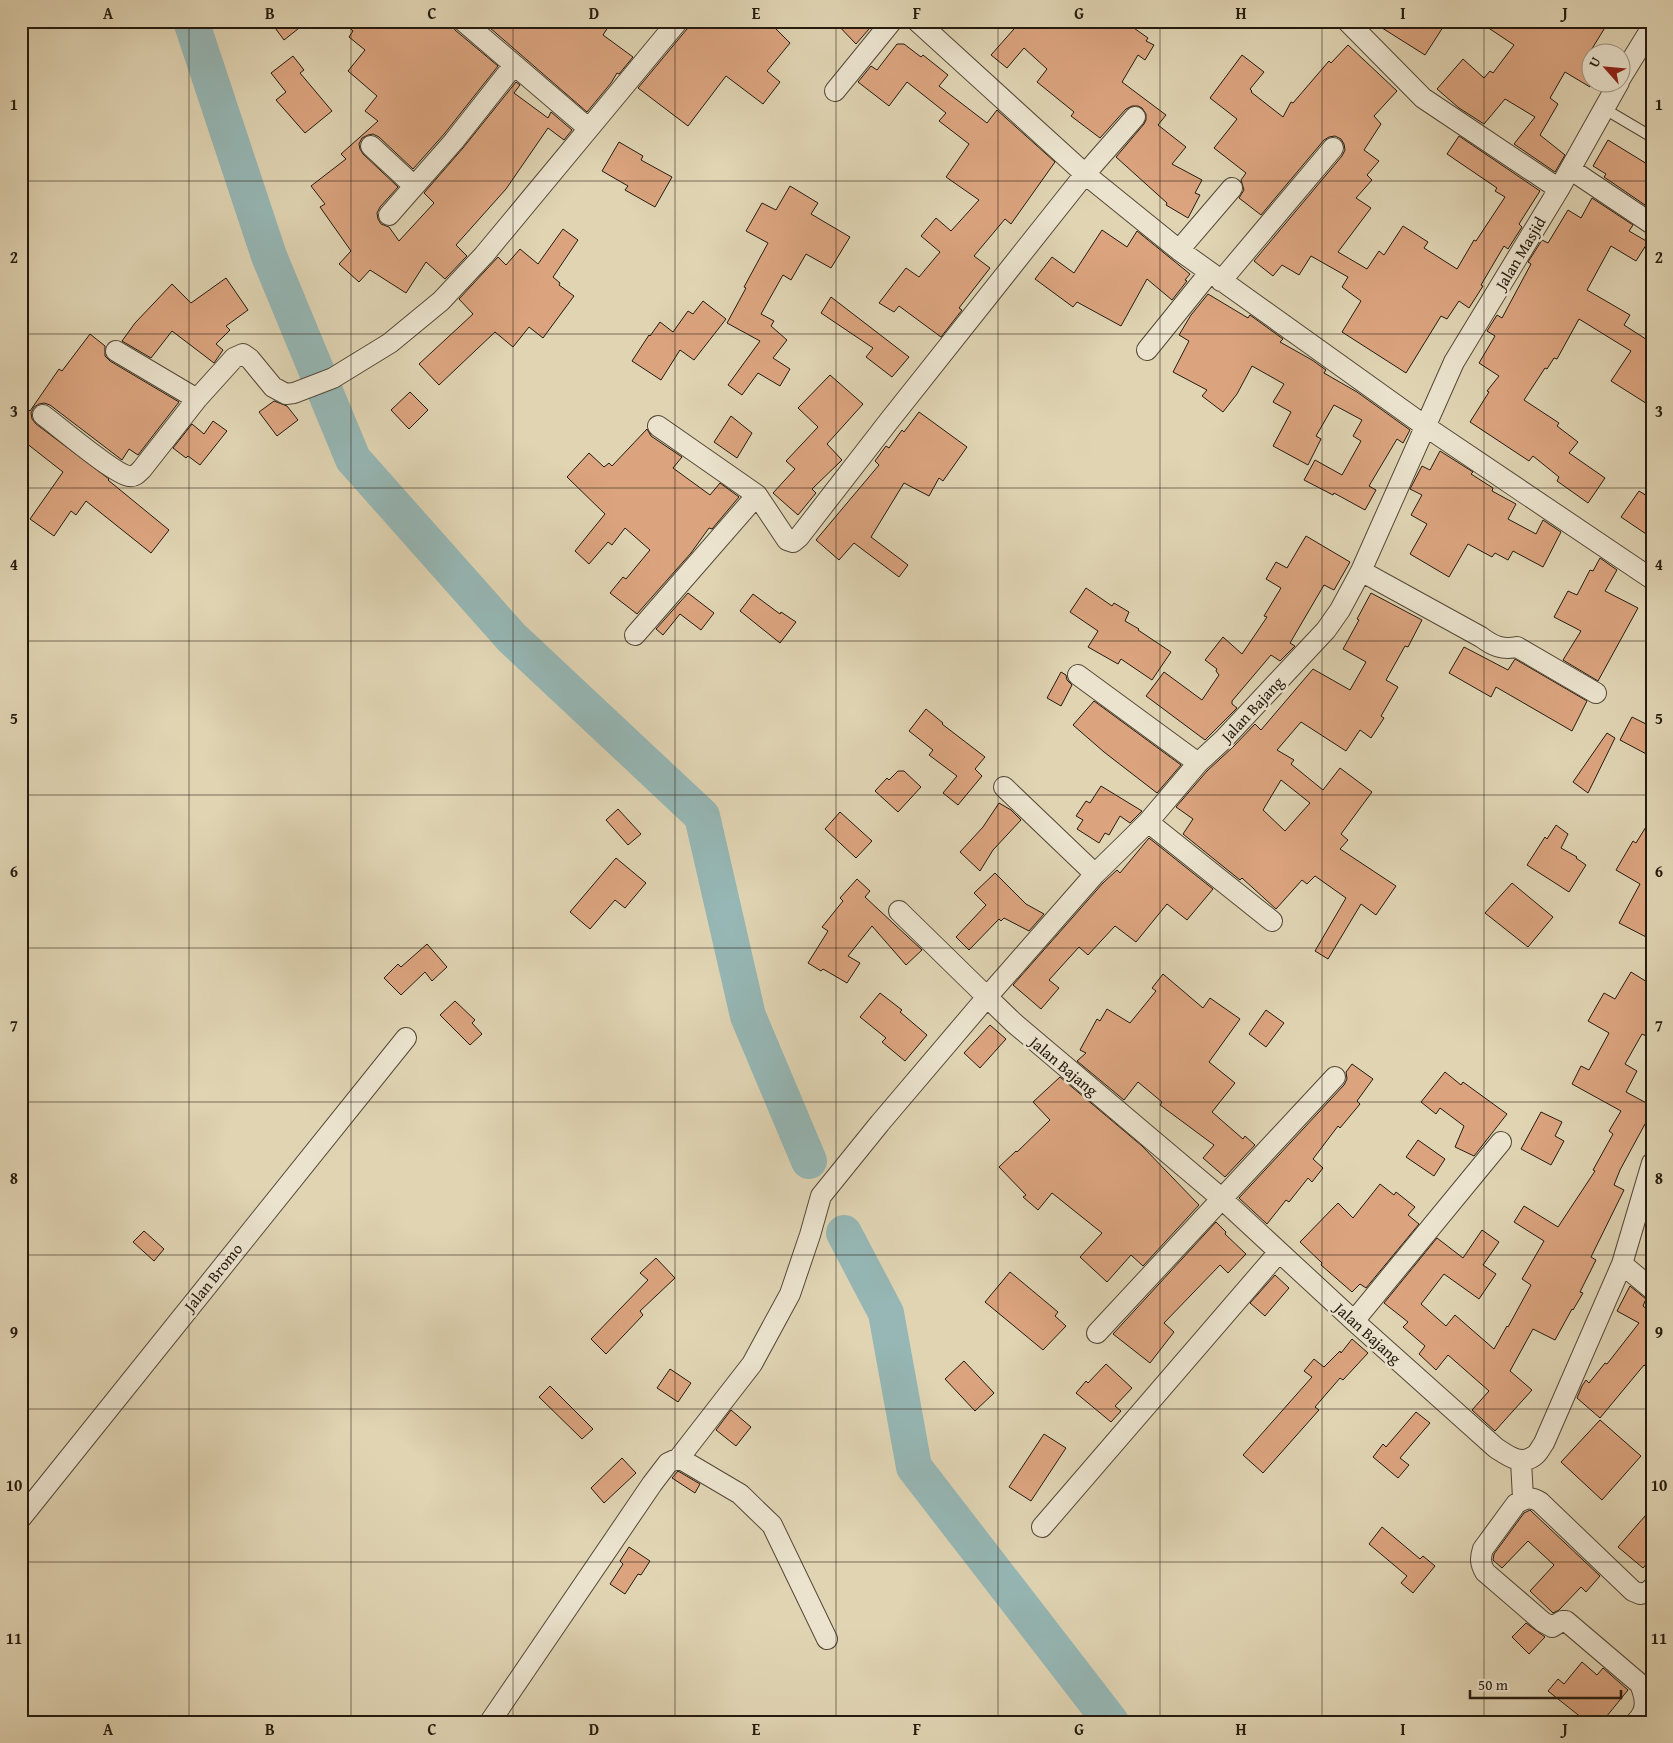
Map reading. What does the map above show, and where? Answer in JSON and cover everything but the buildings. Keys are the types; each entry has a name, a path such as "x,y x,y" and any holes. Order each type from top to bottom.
{"street":[{"path":"463,21 588,128"},
{"path":"43,415 107,464 126,476 132,476 142,469 196,399 234,358 243,354 250,359 273,387 286,394 305,390 332,378 390,343 441,301 484,255 678,21"},
{"path":"835,91 892,21"},
{"path":"917,21 1085,174 1180,250 1424,426 1652,579"},
{"path":"1347,21 1423,98 1559,189"},
{"name":"Jalan Masjid","path":"1630,64 1652,27"},
{"path":"390,215 454,142 514,65"},
{"name":"Jalan Masjid","path":"1424,426 1454,362 1559,189 1613,92"},
{"path":"658,426 757,495 787,540 793,542 799,537 1085,174 1135,117"},
{"path":"371,146 414,186"},
{"path":"1147,350 1333,148"},
{"path":"1570,169 1652,224"},
{"path":"1180,250 1232,188"},
{"path":"116,351 196,399"},
{"name":"Jalan Bajang","path":"1424,426 1361,571 1340,610 1326,630 1224,739 1198,763 1148,822 1094,874 987,996 1014,1023 1221,1198 1354,1321 1496,1448 1509,1457 1522,1461"},
{"path":"635,635 757,495"},
{"path":"1361,571 1481,637 1492,645 1502,649 1517,647 1596,693"},
{"path":"1078,675 1198,763"},
{"path":"1004,787 1094,874"},
{"path":"1148,822 1272,921"},
{"path":"490,1722 652,1484 668,1463 678,1458 752,1364 790,1294 810,1236 821,1196 987,996 899,911"},
{"name":"Jalan Bromo","path":"21,1518 406,1038"},
{"path":"1097,1332 1335,1077"},
{"path":"1354,1321 1501,1142"},
{"path":"1523,1498 1522,1461 1534,1457 1544,1443 1622,1264 1652,1163"},
{"path":"1042,1527 1279,1252"},
{"path":"1622,1264 1652,1289"},
{"path":"678,1458 740,1494 772,1525 827,1639"},
{"path":"1636,1722 1643,1715 1646,1698 1640,1684 1566,1621 1562,1621 1552,1627 1549,1626 1484,1572 1480,1557 1516,1504 1523,1498 1536,1499 1633,1591 1640,1594 1648,1592 1652,1588"}],"lane":[{"path":"1603,108 1652,137"}],"waterway":[{"path":"191,21 269,256 353,459 512,638 702,816 748,1016 809,1161"},
{"path":"844,1233 886,1313 914,1467 1111,1722"}]}
